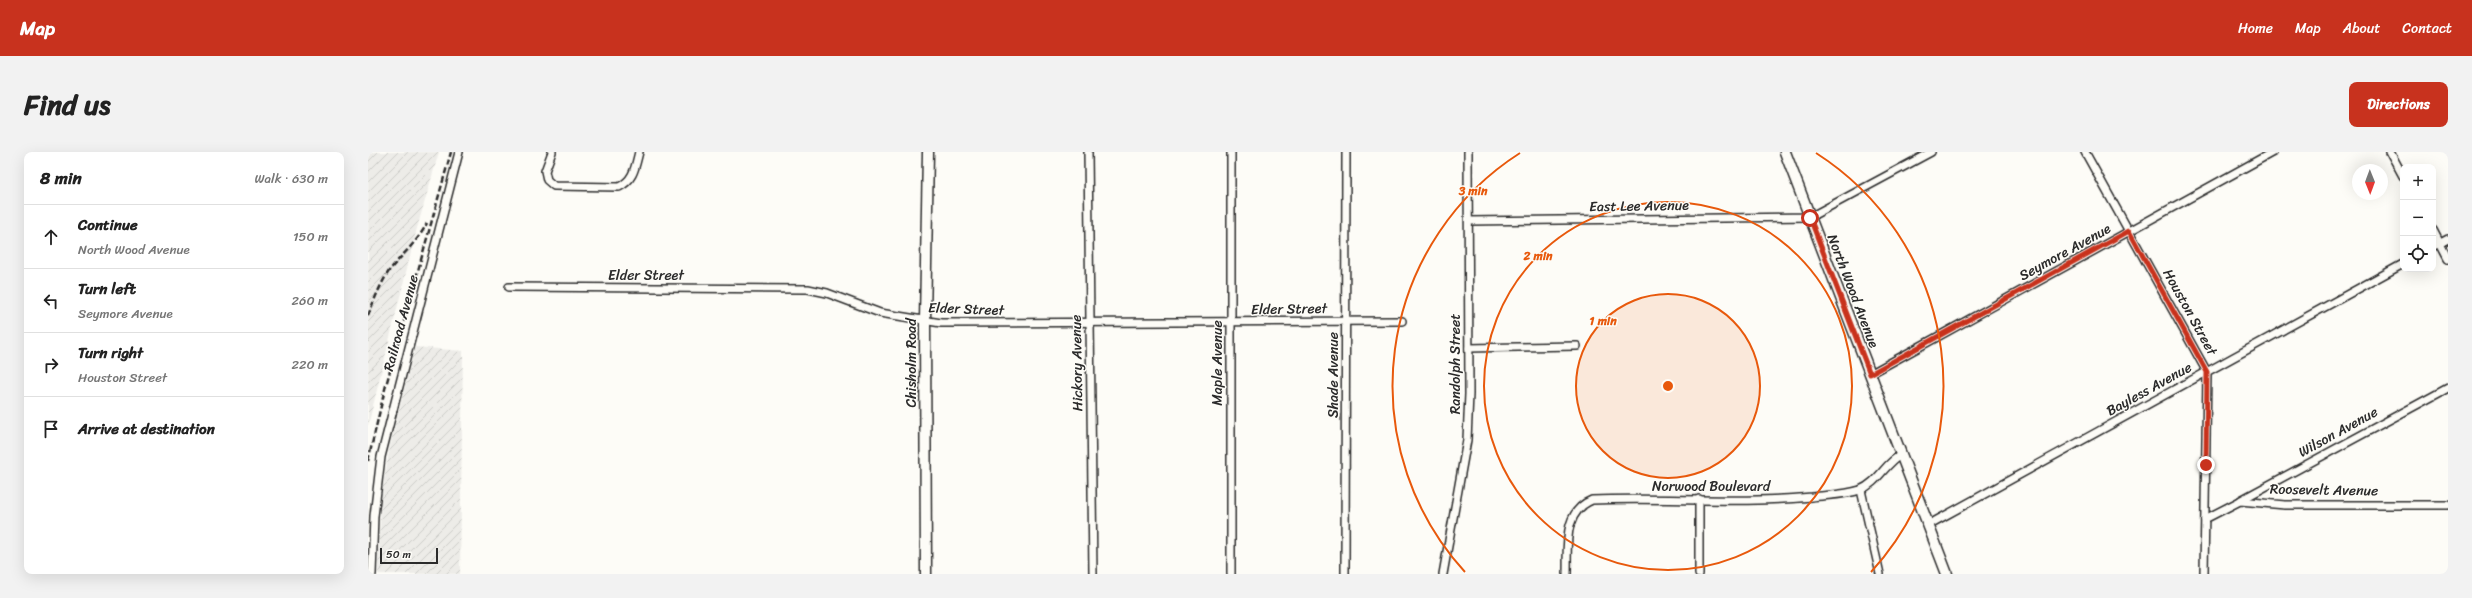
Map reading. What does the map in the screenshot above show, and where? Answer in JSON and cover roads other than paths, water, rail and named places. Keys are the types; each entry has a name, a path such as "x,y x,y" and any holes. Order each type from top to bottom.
{"main road":[{"name":"Chisholm Road","path":"926,574 925,321 928,152"},
{"name":"North Wood Avenue","path":"1785,152 1947,574"}],"street":[{"name":"Railroad Avenue","path":"372,574 375,503 381,457 459,152"},
{"path":"552,152 546,171 547,180 554,186 619,187 628,183 632,176 639,152"},
{"name":"Hickory Avenue","path":"1088,152 1093,574"},
{"name":"Maple Avenue","path":"1231,152 1231,574"},
{"name":"Shade Avenue","path":"1345,574 1346,152"},
{"name":"Randolph Street","path":"1443,574 1466,452 1469,348 1468,152"},
{"path":"1810,218 1931,152"},
{"name":"Houston Street","path":"2086,152 2207,372 2204,574"},
{"name":"Seymore Avenue","path":"1870,374 2273,152"},
{"path":"2390,152 2400,170"},
{"name":"East Lee Avenue","path":"1469,221 1810,218"},
{"path":"2436,236 2448,260"},
{"path":"2436,245 2448,239"},
{"name":"Bayless Avenue","path":"1928,525 2400,266"},
{"name":"Elder Street","path":"509,287 808,288 827,293 880,313 940,323 1089,324 1402,321"},
{"path":"1469,348 1577,346"},
{"name":"Wilson Avenue","path":"2240,501 2448,388"},
{"name":"Norwood Boulevard","path":"1567,574 1569,526 1576,510 1583,504 1592,500 1789,499 1860,490 1872,482 1895,458 1901,454"},
{"path":"1860,490 1880,574"},
{"path":"1699,499 1699,574"},
{"path":"2205,519 2240,501"},
{"name":"Roosevelt Avenue","path":"2240,501 2285,505 2448,505"}],"railway":[{"path":"368,461 385,389 451,152"},
{"path":"368,316 377,293 389,271 414,242 427,223"}]}
